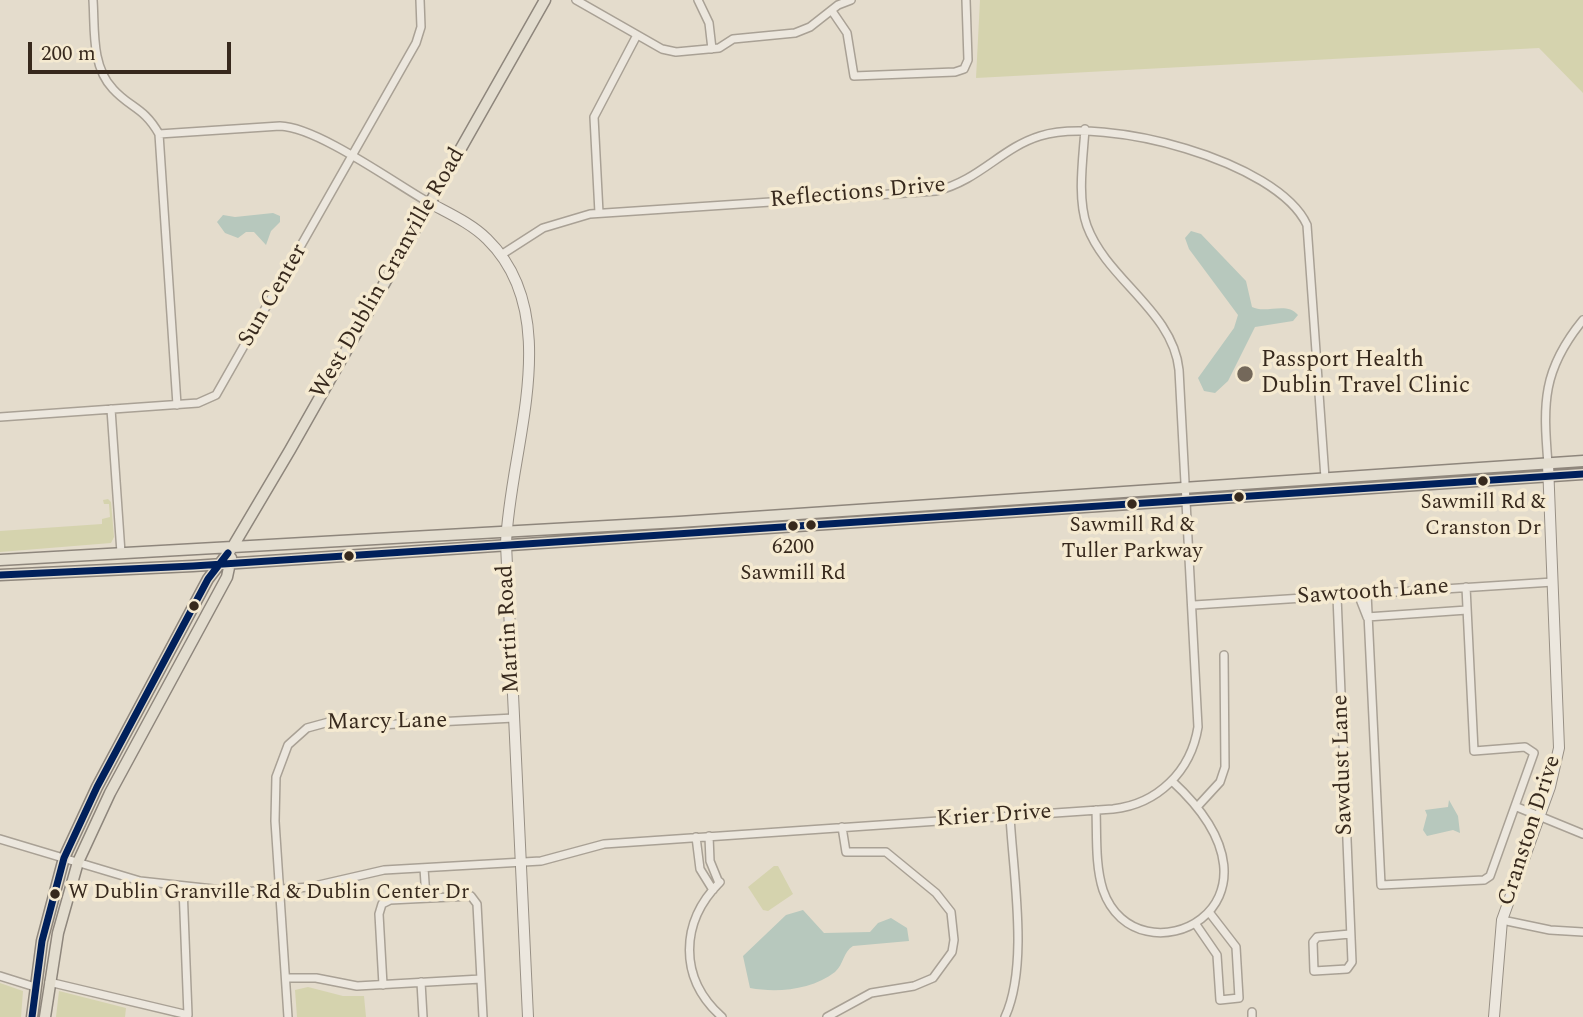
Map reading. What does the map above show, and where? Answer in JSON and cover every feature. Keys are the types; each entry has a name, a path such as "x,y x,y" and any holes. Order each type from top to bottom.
{"main road":[{"name":"West Dublin Granville Road","path":"32,1017 42,941 64,858 108,766 216,564 232,548 545,0"},
{"path":"0,560 506,532 1583,461"},
{"path":"0,575 231,564 1583,474"},
{"name":"West Dublin Granville Road","path":"45,1017 58,933 78,862 110,793 227,577 232,548"}],"street":[{"path":"93,0 96,48 103,73 112,89 147,115 159,134 177,405"},
{"name":"Sun Center","path":"0,416 177,405 205,401 222,387 416,43 421,27 420,0"},
{"path":"576,0 671,52 719,48 733,39 800,31 846,1"},
{"path":"698,0 709,23 712,49"},
{"path":"832,11 847,33 851,72 859,78 960,72 968,60 966,0"},
{"path":"599,213 594,117 637,35"},
{"path":"159,134 286,127 303,131 428,202"},
{"name":"Reflections Drive","path":"500,254 551,225 599,213 924,193 968,181 1034,138 1062,131 1085,129 1131,137 1233,164 1272,188 1303,216 1309,231 1325,478"},
{"name":"Krier Drive","path":"0,839 140,881 233,892 317,886 374,871 548,860 604,844 1096,810 1137,804 1172,781 1190,755 1198,727 1188,499 1176,352 1164,329 1103,253 1088,229 1083,202 1085,129"},
{"name":"Martin Road","path":"428,202 481,233 500,254 522,298 530,341 506,532 528,1017"},
{"path":"1548,476 1544,413 1549,377 1559,353 1583,320"},
{"path":"111,409 121,554"},
{"name":"Cranston Drive","path":"1494,1017 1502,920 1553,777 1559,739 1548,476"},
{"name":"Sawtooth Lane","path":"1194,606 1553,582"},
{"path":"1367,593 1381,885 1488,879 1517,807 1534,753 1525,747 1474,751 1466,587"},
{"path":"1358,594 1361,610 1367,617"},
{"name":"Sawdust Lane","path":"1337,596 1350,934 1350,966 1347,969 1314,971 1313,942 1317,937 1350,934"},
{"path":"1367,617 1467,610"},
{"path":"1197,807 1220,782 1225,768 1224,655"},
{"name":"Marcy Lane","path":"288,1017 279,890 276,777 282,755 301,732 329,722 368,725 514,718"},
{"path":"1096,810 1103,890 1120,915 1135,927 1152,932 1179,931 1209,912 1221,893 1225,862 1209,821 1172,781"},
{"path":"1517,807 1583,834"},
{"path":"1005,1017 1014,994 1018,966 1010,816"},
{"path":"827,1017 871,993 914,986 933,978 953,952 954,940 953,920 945,901 886,852 846,852 842,827"},
{"path":"709,836 710,861 720,882 704,898 699,917 689,937 696,987 700,996 722,1017"},
{"path":"696,837 700,869 713,890"},
{"path":"424,868 426,898"},
{"path":"49,982 188,1015 183,887"},
{"path":"383,985 380,908 387,901 467,896 475,899 484,1017"},
{"path":"1195,923 1217,955 1220,1000 1239,998 1236,947 1209,912"},
{"path":"1502,920 1550,930 1583,932"},
{"path":"0,976 35,987"},
{"path":"286,978 316,978 350,986 481,979"},
{"path":"421,982 423,1017"}],"shaded area":[{"path":"980,0 1583,0 1583,93 1539,48 976,78"},
{"path":"273,213 280,216 280,222 271,231 266,245 254,232 246,232 238,238 225,233 217,222 223,215 235,217"},
{"path":"1191,231 1201,234 1246,281 1252,307 1288,309 1298,315 1293,321 1255,327 1228,381 1215,393 1204,391 1198,378 1234,328 1238,315 1189,249 1185,238"},
{"path":"108,499 111,502 114,537 111,543 0,552 0,531 102,524 102,519 110,517 109,504 104,504 103,500"},
{"path":"1449,800 1458,816 1460,833 1453,830 1427,836 1423,830 1427,815 1425,810 1448,807"},
{"path":"774,866 778,866 793,894 768,911 763,910 748,887"},
{"path":"803,910 824,933 870,932 878,923 891,918 907,928 909,941 853,946 835,972 816,983 783,990 750,988 743,956 786,915"},
{"path":"0,983 23,991 21,1017 0,1017"},
{"path":"308,987 343,996 364,996 366,1017 297,1017 295,990"},
{"path":"59,991 126,1008 125,1017 56,1017"}],"transit line":[{"path":"0,575 193,566 1583,474"},
{"path":"32,1017 42,941 64,858 97,787 208,579 228,553"}],"place":[{"name":"Passport Health Dublin Travel Clinic","path":"1245,374"},
{"name":"Sawmill Rd & Cranston Dr","path":"1483,481"},
{"name":"Sawmill Rd & Tuller Parkway","path":"1132,504"},
{"name":"6200 Sawmill Rd","path":"793,526"},
{"name":"W Dublin Granville Rd & Dublin Center Dr","path":"55,894"}]}
